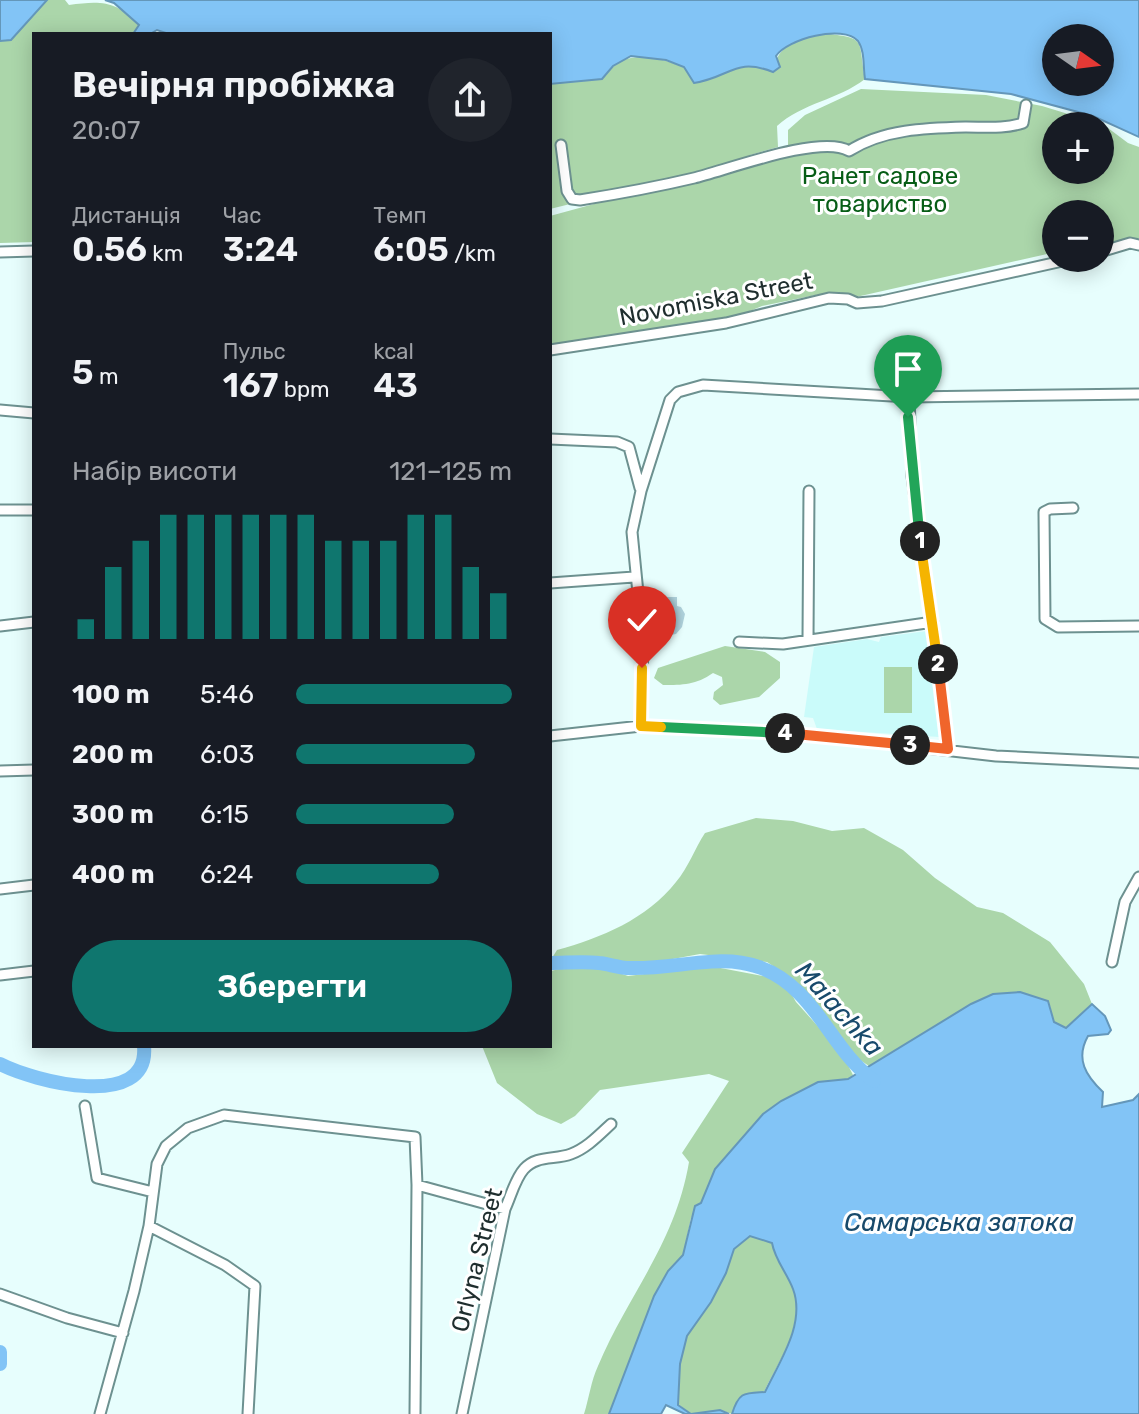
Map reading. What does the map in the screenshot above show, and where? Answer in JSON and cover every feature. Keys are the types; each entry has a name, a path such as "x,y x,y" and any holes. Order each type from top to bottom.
{"street":[{"path":"561,145 567,191 572,199 580,200 697,177 784,153 829,146 840,146 849,151 896,132 1010,127 1023,123 1026,105"},
{"path":"1114,248 1130,243 1139,245"},
{"path":"0,252 32,251"},
{"name":"Novomiska Street","path":"552,350 726,323 829,298 857,303 882,301 1042,266"},
{"path":"641,726 643,644 634,577 632,532 641,491 670,400 690,387 909,397 1139,394"},
{"path":"909,397 912,476 948,749"},
{"path":"0,410 32,413"},
{"path":"552,439 617,442 629,447 641,491"},
{"path":"808,639 809,491"},
{"path":"1073,508 1044,512 1045,619 1058,627 1139,626"},
{"path":"0,510 32,510"},
{"path":"552,583 634,577"},
{"path":"0,626 32,622"},
{"path":"739,642 783,644 933,622"},
{"path":"552,736 641,726 804,734 996,756 1139,763"},
{"path":"0,771 32,770"},
{"path":"1112,962 1125,902 1139,877"},
{"path":"0,889 32,885"},
{"path":"0,975 32,971"},
{"path":"85,1106 97,1178 153,1192 149,1226 100,1414"},
{"name":"Orlyna Street","path":"153,1192 157,1164 166,1146 188,1128 224,1115 415,1137 415,1414"},
{"name":"Orlyna Street","path":"462,1414 505,1209 519,1177 528,1165 542,1158 570,1154 592,1142 611,1124"},
{"path":"417,1185 505,1209"},
{"path":"149,1226 225,1265 255,1286 248,1414"},
{"path":"0,1294 67,1318 123,1333"}],"shaded area":[{"path":"927,631 939,737 817,729 813,718 804,717 814,647 867,639 879,642 881,637"}],"green space":[{"path":"47,0 65,0 69,5 107,4 123,11 139,25 134,32 32,32 32,242 0,243 0,41 11,39"},
{"path":"823,33 854,39 860,48 865,79 787,118 777,126 778,147 750,155 749,159 552,209 552,84 602,79 623,60 640,57 684,67 694,83 741,67 773,72 779,55 797,41"},
{"name":"Ранет садове товариство","path":"861,89 986,95 1042,106 1062,112 1042,112 1042,184 1114,184 1114,132 1139,147 1139,238 1114,242 1114,200 1042,200 1042,255 856,297 839,292 816,295 762,306 731,319 552,344 552,215 788,151 788,130 805,115"},
{"path":"725,646 765,652 780,662 780,678 759,697 720,705 713,699 714,692 723,685 722,677 713,673 701,680 683,684 663,685 654,678 658,668"},
{"path":"884,667 912,667 912,713 884,713"},
{"path":"756,818 793,821 832,831 864,828 903,850 935,878 977,907 1003,913 1050,942 1084,984 1092,1004 1066,1028 1054,1022 1050,1006 971,1004 869,1066 854,1056 794,980 767,962 700,954 651,963 552,958 557,950 606,933 651,907 680,876 705,833"},
{"path":"710,966 768,977 788,988 796,1002 842,1053 853,1075 824,1084 763,1114 715,1169 691,1218 683,1255 668,1271 654,1297 609,1414 584,1414 598,1366 673,1218 689,1162 682,1153 729,1081 709,1074 600,1090 575,1116 561,1124 537,1114 497,1083 483,1048 552,1048 552,971 567,967 605,968 628,976"},
{"path":"750,1236 772,1242 793,1289 796,1316 789,1342 764,1392 758,1392 735,1406 732,1414 720,1410 691,1414 678,1404 680,1364 687,1336 711,1302 734,1249"}],"water":[{"path":"0,0 47,0 11,40 0,41"},
{"path":"105,0 1139,0 1139,137 1114,126 1114,112 1078,112 1011,94 865,79 863,54 858,41 840,34 816,36 791,44 776,56 780,67 773,72 741,67 694,83 684,67 666,60 631,56 613,66 602,79 552,84 552,32 134,32 139,25 114,3"},
{"name":"Самарська затока","path":"1020,992 1048,1001 1054,1022 1066,1028 1092,1004 1105,1016 1111,1030 1108,1034 1088,1036 1082,1052 1084,1067 1103,1092 1102,1107 1133,1100 1139,1094 1139,1414 732,1414 740,1397 765,1392 789,1342 796,1316 793,1289 772,1243 750,1236 734,1249 711,1302 687,1336 680,1364 678,1405 691,1414 666,1405 661,1414 609,1414 654,1296 668,1271 683,1255 695,1206 701,1203 715,1169 763,1114 818,1082 848,1079 971,1004 993,994"},
{"path":"720,1410 729,1414 691,1414"}],"building":[{"path":"667,597 677,597 677,606 685,614 682,627 676,634 670,635 657,620 663,607 668,606"}],"waterway":[{"name":"Maiachka","path":"552,963 593,962 630,968 718,961 759,967 779,977 799,993 852,1060 874,1081"},
{"name":"Maiachka","path":"0,1064 37,1078 62,1083 110,1085 129,1079 141,1066 144,1048"},
{"name":"Maiachka","path":"0,1352 0,1364"}],"route":[{"path":"642,668 641,726 804,734 948,749 912,476 908,417"}]}
